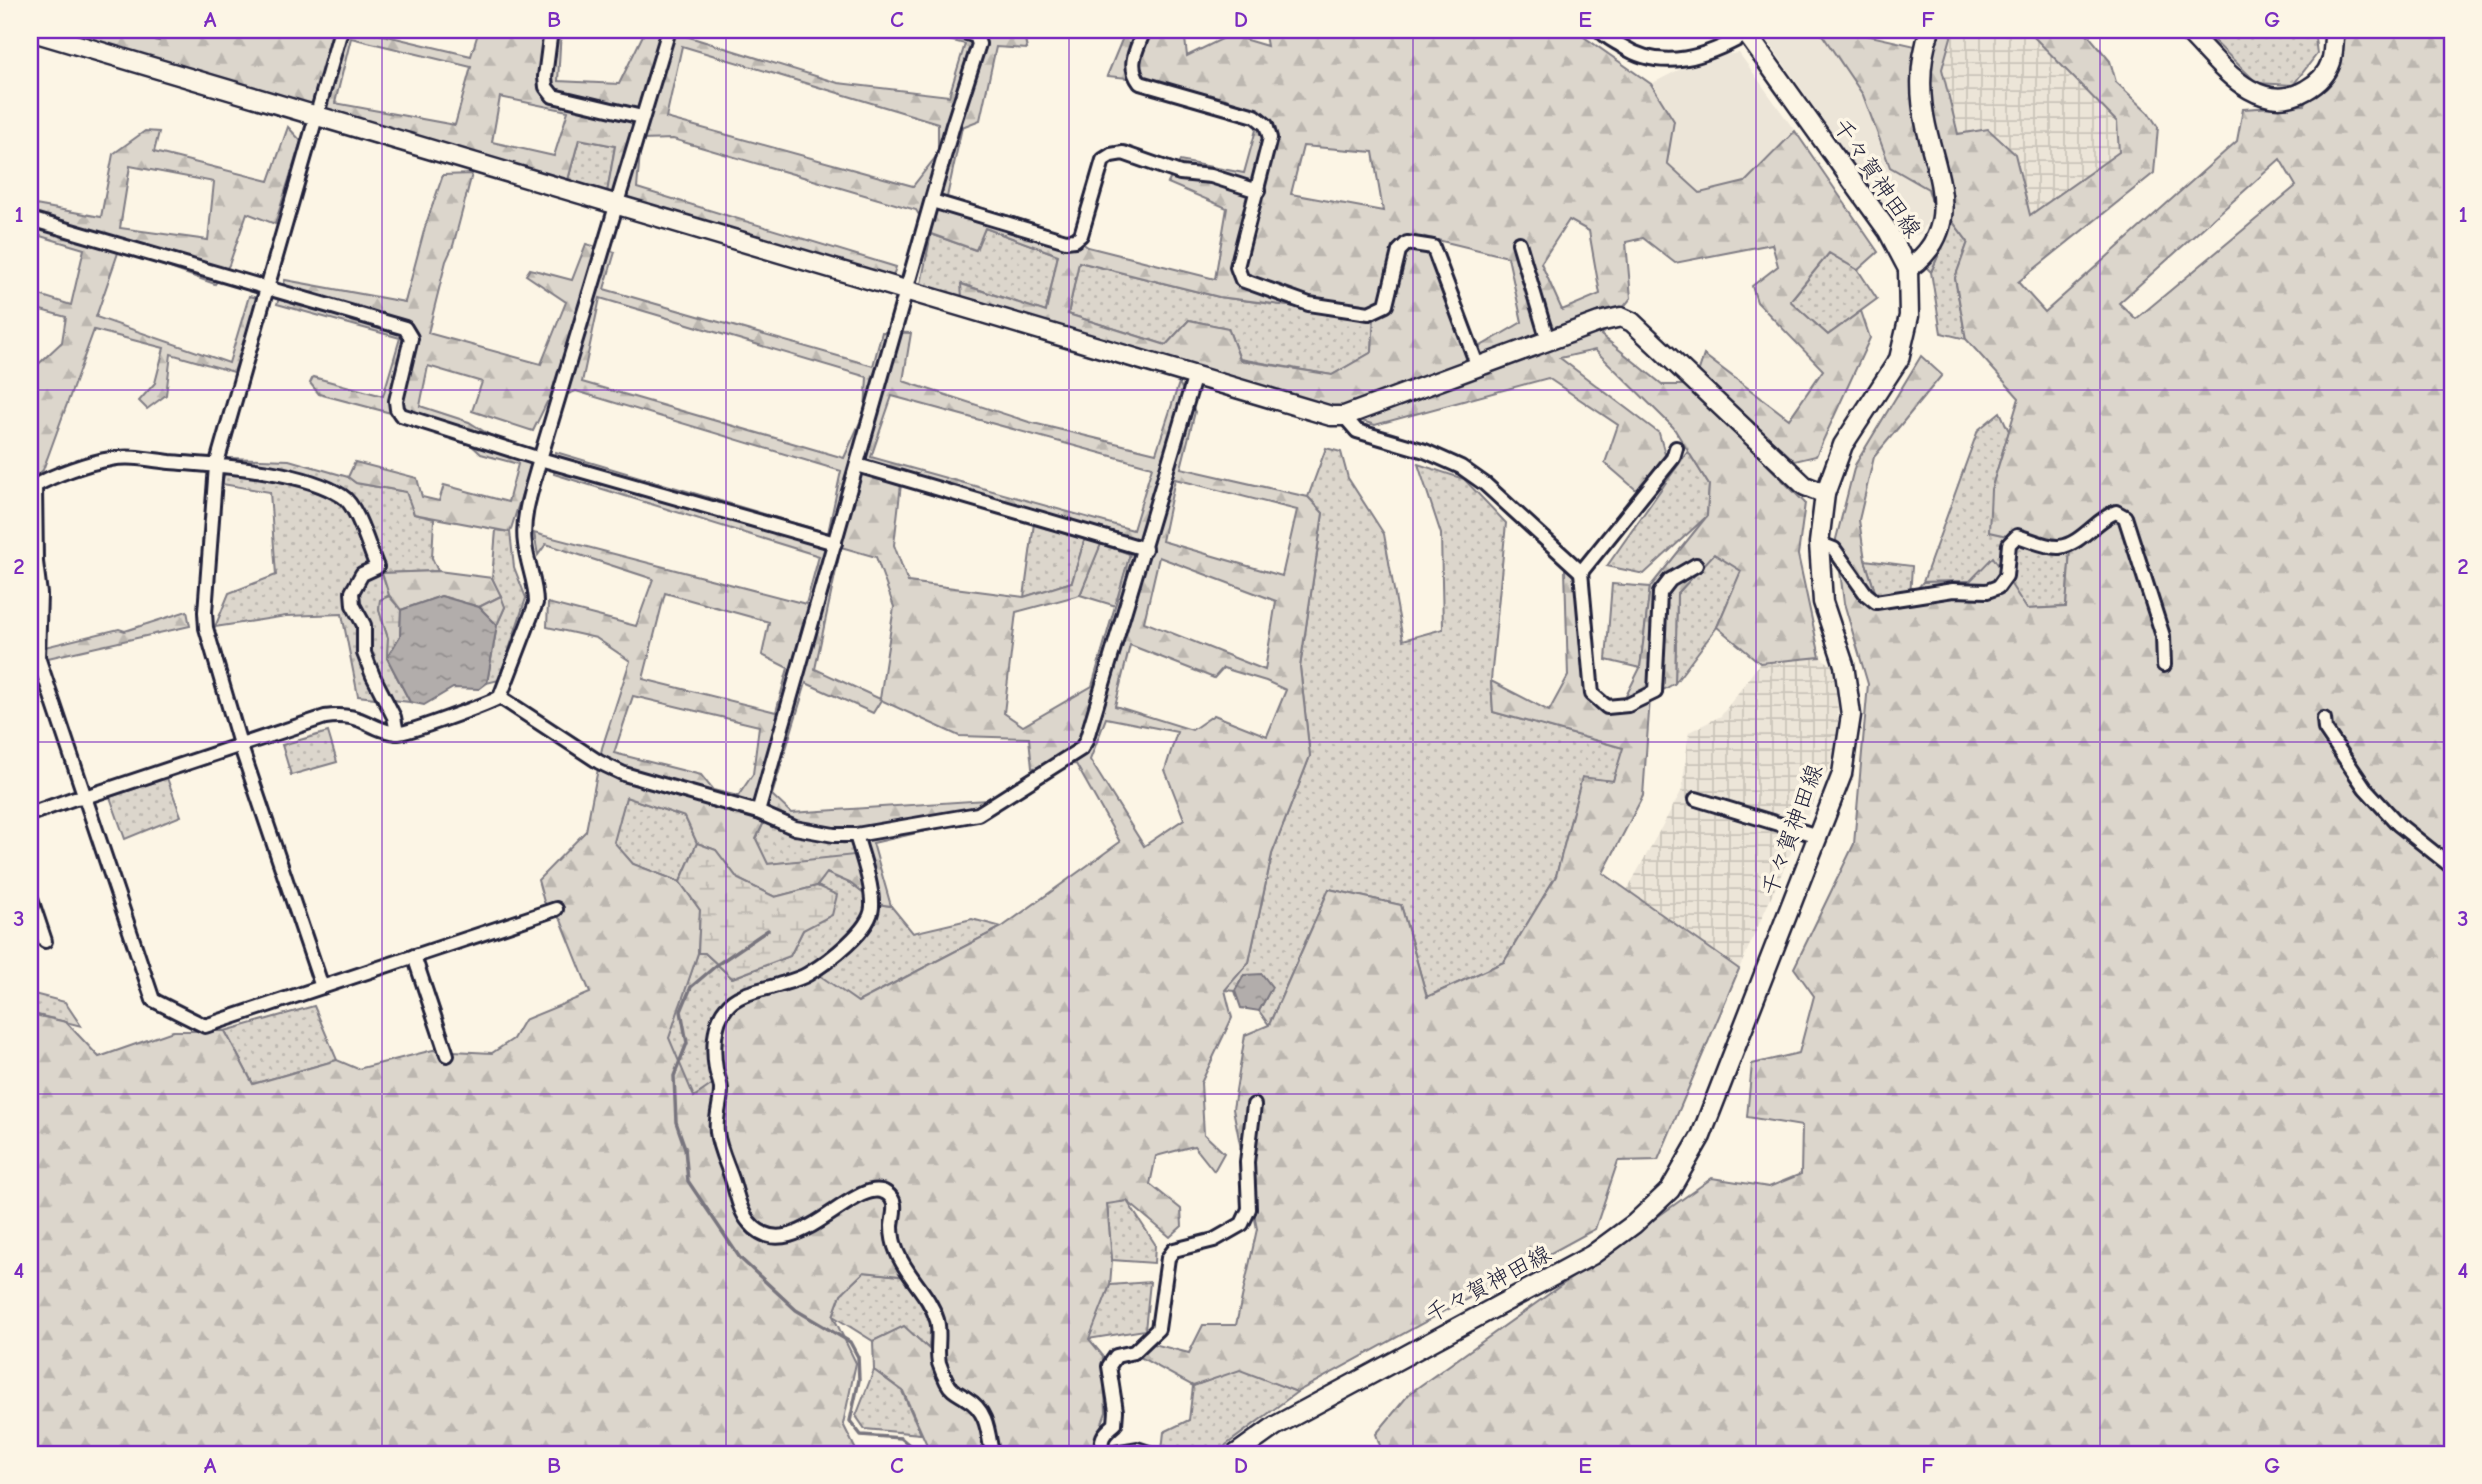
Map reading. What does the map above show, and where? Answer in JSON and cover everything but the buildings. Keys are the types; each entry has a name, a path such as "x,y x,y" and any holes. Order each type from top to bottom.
{"street":[{"path":"323,987 240,744 206,628 205,612 216,466 341,30"},
{"path":"551,30 545,87 553,96 642,117"},
{"path":"30,814 325,717 342,714 354,716 397,733 407,733 500,697 536,603 536,589 525,545 523,524 615,204 669,30"},
{"path":"758,812 953,125 979,44 976,36 957,30"},
{"path":"1144,30 1132,62 1133,73 1140,83 1255,116 1266,125 1270,138 1237,267 1242,280 1309,304 1369,313 1386,304 1399,251 1407,243 1433,247 1478,367"},
{"path":"1600,30 1627,50 1655,61 1678,61 1721,48 1745,32"},
{"path":"1908,269 1921,260 1936,236 1944,208 1942,184 1926,126 1921,91 1923,49 1930,30"},
{"path":"2186,30 2246,89 2262,97 2282,99 2299,95 2324,75 2332,61 2335,30"},
{"path":"30,31 1331,416 1345,416 1599,322 1621,317 1632,323 1805,486 1825,494"},
{"name":"千々賀神田線","path":"1236,1454 1275,1426 1592,1255 1634,1224 1670,1189 1701,1136 1842,774 1850,715 1844,665 1824,602 1819,543 1825,494 1843,444 1899,359 1909,316 1908,269 1888,230 1745,32"},
{"path":"932,201 1066,241 1075,240 1081,235 1102,160 1111,155 1123,153 1180,173 1211,176 1258,191"},
{"path":"30,219 405,328 411,338 396,401 401,415 540,459 835,543"},
{"path":"1519,243 1548,341"},
{"path":"500,697 598,762 624,774 758,812 795,828 834,835 856,835 978,814 1081,749 1086,741 1195,375"},
{"path":"1345,416 1357,431 1424,451 1461,467 1485,484 1581,572 1592,694 1607,707 1628,705 1656,692 1660,593 1670,580 1696,565"},
{"path":"1581,572 1673,458 1676,448"},
{"path":"397,733 394,717 364,653 364,625 353,604 352,593 362,574 377,567 353,507 343,496 294,476 128,458 111,459 46,479 35,486 36,562 40,594 34,658 85,797 153,1000 205,1026 556,909"},
{"path":"858,465 1145,548"},
{"path":"1819,543 1835,549 1867,594 1876,602 1953,590 1987,591 1998,587 2006,576 2009,544 2017,536 2057,547 2073,543 2104,517 2116,512 2125,517 2163,636 2164,666"},
{"path":"2324,719 2325,729 2365,788 2398,824 2452,867"},
{"path":"1696,799 1818,836"},
{"path":"856,835 864,860 872,906 869,921 861,932 807,975 737,998 725,1008 716,1031 716,1066 721,1090 716,1117 717,1134 742,1210 749,1222 762,1232 776,1236 813,1226 860,1195 873,1190 884,1191 890,1197 896,1208 892,1226 895,1247 902,1266 928,1298 938,1322 939,1362 948,1385 979,1410 988,1425 992,1454"},
{"path":"30,896 45,941"},
{"path":"414,956 447,1055"},
{"path":"1152,1454 1137,1449 1106,1454 1100,1443 1103,1434 1115,1424 1116,1411 1109,1366 1116,1356 1134,1352 1158,1329 1168,1258 1174,1250 1214,1240 1242,1224 1249,1209 1247,1162 1254,1105"}],"shaded area":[{"path":"1760,30 1819,30 1863,95 1890,167 1928,189 1934,208 1921,234 1905,237"},
{"path":"1953,30 2027,30 2117,122 2119,153 2030,215 1958,135 1942,69"},
{"path":"1739,53 1795,131 1745,183 1699,193 1667,163 1674,121 1651,84 1702,58"},
{"path":"1820,657 1836,668 1839,745 1739,969 1627,890 1682,790 1689,732 1721,716 1760,663"}],"green space":[{"path":"50,30 107,30 159,41 163,30 362,30 471,56 479,30 561,30 558,81 619,84 645,31 643,30 687,30 686,36 838,83 949,96 965,44 909,30 1023,30 1027,49 996,47 980,120 962,127 947,197 1068,234 1088,247 1215,279 1227,208 1168,183 1180,161 1244,173 1257,126 1246,108 1148,80 1107,76 1126,30 1184,30 1187,56 1230,35 1267,46 1264,30 1574,30 1651,84 1674,121 1667,163 1700,193 1745,182 1795,131 1878,252 1858,270 1829,253 1790,301 1828,335 1861,311 1870,338 1816,456 1795,461 1698,373 1704,355 1789,419 1823,370 1757,302 1752,286 1778,266 1772,244 1675,263 1643,238 1626,242 1631,298 1601,335 1663,385 1688,385 1805,503 1798,555 1820,657 1760,663 1717,627 1741,571 1714,554 1677,594 1675,683 1650,698 1643,796 1603,873 1739,969 1658,1160 1618,1161 1595,1229 1297,1392 1240,1370 1193,1386 1138,1356 1150,1343 1189,1353 1203,1325 1236,1325 1257,1229 1233,1109 1245,1035 1269,1025 1329,889 1401,905 1427,997 1504,962 1556,876 1582,777 1613,781 1623,748 1493,712 1491,681 1549,711 1568,676 1565,569 1576,576 1597,695 1623,702 1640,668 1650,587 1707,516 1709,485 1673,427 1595,350 1560,358 1659,433 1666,458 1641,494 1605,463 1618,425 1548,378 1375,425 962,297 961,284 1046,312 1058,255 985,228 976,250 931,234 916,210 673,139 641,140 637,188 896,267 891,282 607,193 615,146 579,139 568,180","holes":["351,38 471,67 455,125 335,103","682,46 938,123 938,154 913,186 666,118","500,97 568,111 554,156 492,142","1303,146 1373,152 1383,211 1291,194","1569,220 1589,231 1600,294 1562,310 1541,263","1425,237 1508,257 1522,322 1467,354","1079,262 1219,297 1374,317 1372,352 1332,375 1240,360 1228,328 1189,320 1166,345 1068,314"]},
{"path":"1819,30 1865,30 1866,35 1915,46 1926,30 1953,30 1942,69 1958,134 1988,129 2015,154 2030,215 2119,152 2117,122 2027,30 2084,30 2110,61 2116,82 2148,112 2158,127 2154,173 2018,282 2045,312 2237,141 2243,109 2304,105 2341,30 2452,30 2450,1454 1383,1454 1376,1434 1410,1393 1712,1178 1769,1187 1801,1174 1802,1126 1747,1117 1752,1064 1799,1053 1814,996 1794,968 1854,844 1868,684 1844,603 1836,539 1855,465 1921,356 1942,375 1874,457 1859,520 1865,560 1878,601 1910,597 1923,582 1970,581 1993,557 2027,609 2066,607 2070,550 1989,532 1991,490 2019,398 1966,339 1955,278 1968,242 1953,222 1931,272 1922,263 1939,224 1928,189 1890,167 1863,95","holes":["2280,159 2296,186 2136,319 2119,303"]},
{"path":"2203,30 2314,30 2317,54 2293,85 2257,83"},
{"path":"288,127 301,141 275,224 247,213 229,265 215,284 119,250 96,317 229,363 249,296 258,298 234,372 171,354 166,395 147,409 139,401 155,383 164,348 94,330 43,470 30,482 30,440 33,429 30,372 62,342 66,317 30,307 30,292 71,305 84,249 30,233 30,204 101,217 113,154 145,131 159,132 154,152 269,181","holes":["130,166 214,182 208,240 120,228"]},
{"path":"579,139 615,146 607,193 568,180"},
{"path":"472,174 428,333 541,364 566,302 526,275 530,269 572,280 586,244 615,252 604,289 873,366 882,332 911,333 903,381 1029,422 1156,453 1179,383 1195,412 1181,468 1308,497 1323,513 1300,667 1310,756 1272,854 1249,962 1225,990 1232,1018 1201,1083 1204,1134 1224,1153 1214,1171 1194,1146 1156,1156 1150,1184 1181,1209 1182,1226 1170,1237 1127,1201 1107,1204 1112,1260 1110,1285 1089,1339 1103,1356 1106,1412 1091,1454 931,1454 903,1391 874,1370 873,1341 904,1326 929,1349 931,1317 909,1277 864,1272 841,1294 833,1316 856,1363 843,1424 858,1454 30,1454 30,1014 66,1022 99,1057 173,1031 225,1031 253,1084 337,1060 358,1069 433,1050 492,1053 513,1039 524,1020 590,993 561,920 544,902 538,880 586,831 602,748 630,661 596,638 547,627 548,603 636,626 653,579 546,544 538,555 534,533 806,604 819,556 554,474 556,452 828,533 841,471 576,391 547,402 533,431 472,411 482,382 428,366 420,406 469,422 532,462 510,532 414,514 406,492 356,483 348,477 355,462 417,478 422,497 439,501 444,485 508,502 518,464 481,454 455,430 319,394 310,383 313,377 383,396 400,338 277,304 285,280 405,302 425,227 443,175","holes":["600,298 867,377 865,411 844,458 582,382","892,396 1152,467 1133,530 871,457","1175,479 1297,510 1282,576 1162,541","901,484 1085,538 1072,582 1024,597 908,582 894,545","1101,544 1130,554 1092,686 1023,726 1004,713 1016,612 1080,595","841,547 876,557 894,607 880,699 815,669","1159,557 1276,601 1265,670 1144,622","665,593 769,622 762,655 788,668 776,712 643,679","1130,645 1214,678 1223,668 1286,690 1267,736 1214,715 1192,730 1115,706","806,683 873,713 881,700 959,736 1029,738 1032,768 1076,764 1120,842 1002,927 858,1002 819,975 744,999 724,1017 717,1081 694,1097 669,1038 698,953 700,910 680,882 633,864 614,842 626,797 685,817 697,843 716,850 738,879 775,897 817,886 827,873 850,883 877,904 891,906 873,843 983,818 986,800 791,813 772,795","633,696 759,726 753,774 738,796 713,790 701,775 614,753","1106,718 1177,732 1165,770 1184,819 1144,846 1090,760","764,822 812,837 850,839 855,855 768,864 756,839"]},
{"path":"1953,222 1968,242 1955,278 1966,339 1941,333 1931,272"},
{"path":"985,228 1058,255 1046,312 962,284 962,297 921,284 931,234 975,250"},
{"path":"1829,253 1858,270 1877,299 1828,335 1790,301"},
{"path":"1079,262 1219,297 1374,317 1372,352 1332,375 1240,359 1228,328 1189,320 1166,345 1068,314"},
{"path":"2000,412 2009,431 1991,490 2070,550 2066,607 2027,609 1970,581 1923,582 1978,430"},
{"path":"1326,448 1341,452 1348,478 1384,534 1403,640 1443,629 1441,534 1418,464 1464,479 1506,523 1491,680 1493,712 1624,748 1613,781 1582,778 1556,876 1504,962 1427,997 1401,905 1329,889 1269,1025 1259,1011 1271,987 1244,975 1235,991 1224,990 1249,962 1272,854 1310,756 1300,667 1323,513 1308,497"},
{"path":"1688,451 1709,485 1707,516 1644,574 1607,566"},
{"path":"228,458 289,460 348,477 356,483 407,492 414,514 434,519 432,558 438,571 383,573 389,595 380,600 379,610 388,638 387,658 410,702 358,696 342,614 286,616 215,627 229,593 276,575 270,492 222,484"},
{"path":"30,515 34,638 45,647 119,629 125,631 187,611 190,626 48,658 30,655"},
{"path":"1034,523 1085,538 1072,582 1024,597"},
{"path":"496,530 510,532 514,567 526,598 499,680 487,683 497,625 505,607 492,578"},
{"path":"1101,543 1130,554 1116,606 1080,595"},
{"path":"1714,553 1742,570 1717,627 1675,683 1677,594"},
{"path":"1865,560 1912,566 1910,597 1878,601"},
{"path":"438,571 492,578 501,596 479,607 441,596 401,610 389,595 382,573"},
{"path":"1612,584 1650,587 1640,668 1606,660"},
{"path":"389,596 401,610 400,636 387,658 388,638 379,610 380,600"},
{"path":"501,596 505,607 497,625 479,607"},
{"path":"328,732 337,762 291,775 282,745"},
{"path":"167,778 181,816 125,839 110,797"},
{"path":"626,797 685,817 697,843 680,882 633,864 613,842"},
{"path":"764,822 812,837 850,839 856,856 767,864 756,839"},
{"path":"697,843 716,850 738,879 775,897 817,886 837,895 832,915 803,930 790,956 732,978 705,953 698,953 700,910 680,882"},
{"path":"826,873 850,883 877,904 891,906 913,933 972,919 1002,927 858,1002 693,1097 668,1038 698,953 705,953 732,978 790,956 803,930 836,895 817,886"},
{"path":"30,993 65,1002 81,1026 30,1013"},
{"path":"314,1006 337,1060 253,1084 225,1031"},
{"path":"1127,1201 1155,1244 1154,1263 1112,1260 1107,1203"},
{"path":"864,1272 909,1277 932,1318 929,1349 904,1327 873,1341 833,1316 841,1294"},
{"path":"1150,1282 1145,1330 1088,1339 1110,1285"},
{"path":"1240,1369 1297,1392 1226,1445 1220,1454 1165,1454 1162,1450 1164,1432 1189,1420 1193,1386"},
{"path":"874,1370 902,1391 921,1434 865,1429 856,1416"}],"water":[{"path":"441,596 479,607 497,625 487,683 479,689 453,688 424,705 410,702 387,658 400,636 401,610"},
{"path":"1262,974 1272,987 1259,1011 1241,1008 1235,991 1244,975"}],"waterway":[{"path":"768,930 718,964 691,987 681,1011 687,1043 674,1076 676,1122 685,1148 688,1181 740,1258 796,1310 850,1342 858,1357 859,1380 850,1421 861,1435 901,1438 920,1454"}]}
